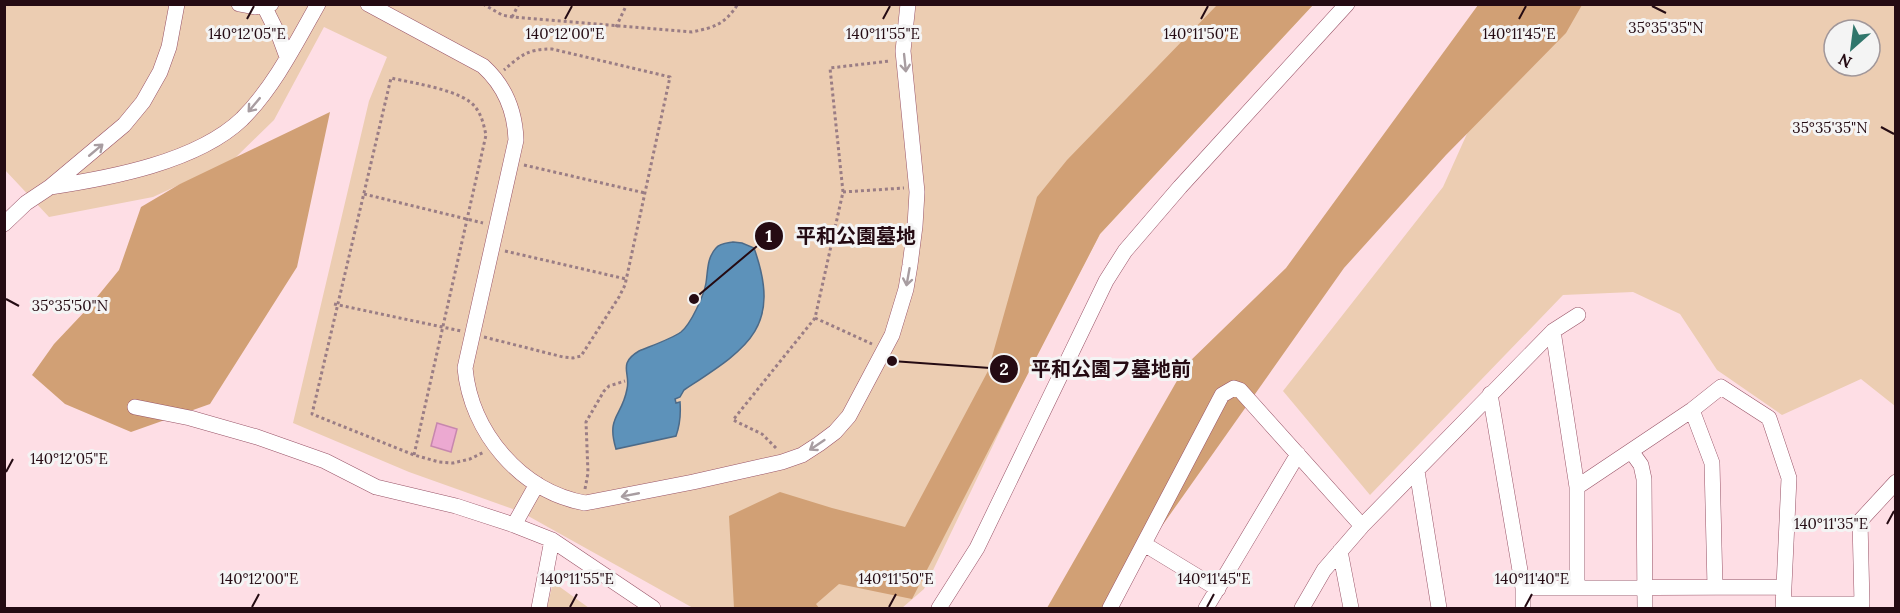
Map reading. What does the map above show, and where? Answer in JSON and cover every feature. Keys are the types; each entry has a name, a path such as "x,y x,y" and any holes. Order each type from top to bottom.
{"street":[{"path":"4,224 26,203 50,187 124,125 142,102 164,64 177,4"},
{"path":"238,4 267,5 287,57"},
{"path":"50,187 151,166 205,145 241,119 258,100 287,57 318,4"},
{"path":"368,4 483,66 495,77 507,95 515,124 516,140 465,368 467,388 473,409 494,446 517,469 537,484 572,500 585,502 693,483 782,462 802,455 835,432 849,416 892,335 906,289 910,265 915,226 916,187 904,60 908,4"},
{"path":"939,609 977,548 1106,281 1125,251 1180,187 1347,4"},
{"path":"1302,609 1324,570 1362,526 1553,331 1578,315"},
{"path":"1553,331 1577,487 1577,587"},
{"path":"873,372 882,367 893,347 892,335"},
{"path":"1577,487 1692,410 1721,387 1769,418 1790,478 1783,606 1862,604 1860,521 1896,482"},
{"path":"1110,609 1222,394 1234,388 1240,390 1362,526"},
{"path":"1490,394 1522,588 1523,609"},
{"path":"135,407 190,418 257,437 325,461 376,487 456,506 514,525 552,540 653,609"},
{"path":"1692,410 1712,463 1715,587"},
{"path":"1631,451 1641,465 1644,479 1647,587 1645,609"},
{"path":"1206,609 1298,454"},
{"path":"1417,471 1439,609"},
{"path":"514,525 537,484"},
{"path":"539,609 552,540"},
{"path":"1144,544 1218,589"},
{"path":"1340,551 1351,609"},
{"path":"1522,588 1784,587"}],"path":[{"path":"483,4 502,15 512,17 692,32 715,27 730,16 738,4"},
{"path":"512,17 519,4"},
{"path":"616,27 627,4"},
{"path":"334,304 472,334 562,357 581,356 619,297 626,279 670,77 552,49 535,49 522,54 495,77"},
{"path":"782,462 776,447 762,434 733,420 815,318 843,192 831,68 904,60"},
{"path":"414,454 486,135 476,106 443,90 392,78 312,414 414,454 439,462 453,463 470,459 494,446"},
{"path":"512,162 645,193"},
{"path":"843,192 916,187"},
{"path":"364,194 497,226"},
{"path":"492,248 626,279"},
{"path":"815,318 884,350"},
{"path":"585,502 584,494 588,473 586,422 604,391 609,386 625,381"}],"shaded area":[{"path":"5,5 1313,5 1100,234 1032,364 924,589 902,608 693,608 521,512 409,472 293,423 369,101 387,57 324,27 274,120 233,160 153,197 49,217 5,170"},
{"path":"1217,5 1313,5 1100,234 912,599 839,584 816,604 819,608 734,608 729,516 780,492 905,527 988,371 1037,197 1067,160"},
{"path":"1478,5 1582,5 1566,33 1446,155 1344,268 1104,608 1047,608 1186,365 1286,268"},
{"path":"1525,5 1895,5 1895,406 1861,379 1782,415 1717,370 1680,314 1633,292 1563,295 1370,495 1283,391 1443,187"},
{"path":"330,112 297,267 210,404 131,432 65,404 32,375 54,344 119,270 141,207 180,184"},
{"path":"553,582 589,608 547,608"}],"water":[{"path":"733,242 754,248 762,276 764,299 761,318 753,334 725,362 684,390 680,397 675,399 676,403 680,402 676,436 616,449 613,430 627,389 628,360 639,351 672,337 685,328 703,295 709,260 713,252 720,245"}],"building":[{"path":"437,423 457,429 451,452 431,446"}],"place":[{"name":"平和公園墓地","path":"694,299"},
{"name":"平和公園フ墓地前","path":"892,361"}]}
